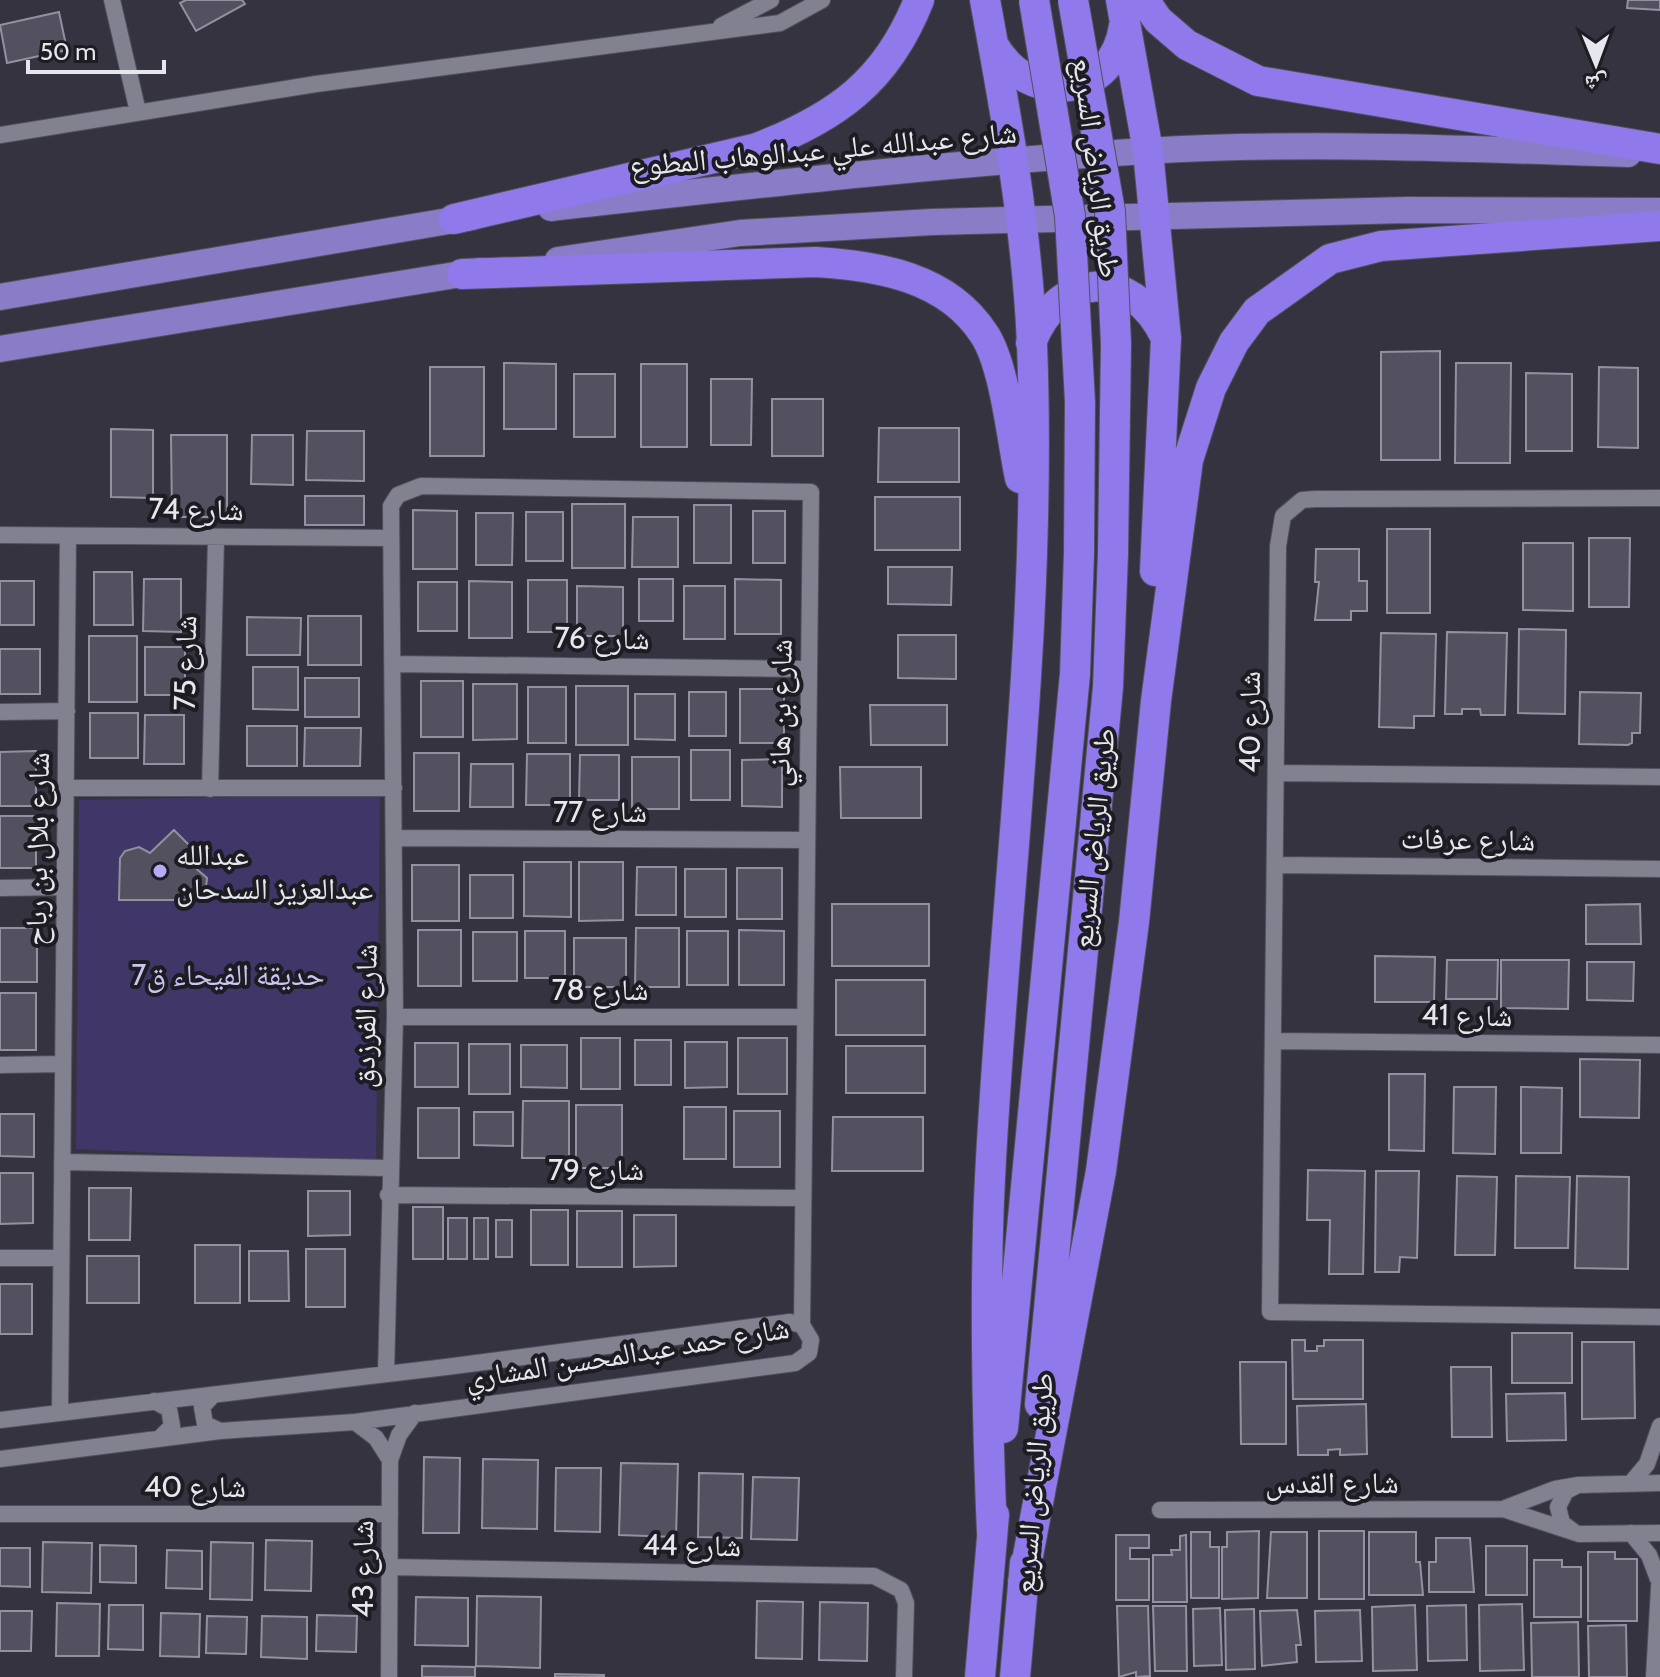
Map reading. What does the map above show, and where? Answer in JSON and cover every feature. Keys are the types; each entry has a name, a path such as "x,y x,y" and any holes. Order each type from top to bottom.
{"highway":[{"path":"454,219 742,151 805,130 842,107 876,76 906,33 919,0"},
{"path":"985,0 1015,162 1031,343 1029,677 990,1180 986,1399 992,1533"},
{"name":"طريق الرياض السريع","path":"980,1677 1075,674 1079,553 1080,402 1070,216 1034,0"},
{"name":"طريق الرياض السريع","path":"1015,1677 1108,687 1113,553 1116,344 1110,211 1073,0"},
{"path":"993,44 1004,62 1019,76 1038,85 1059,87 1080,84 1098,74 1113,59 1122,40 1130,6"},
{"path":"1130,6 1156,217 1166,338 1153,596 1156,701"},
{"path":"1130,6 1158,20 1187,45 1258,81 1660,152"},
{"path":"1023,1582 1101,1171 1134,922 1156,701 1188,460 1211,388 1234,342 1257,311 1330,259 1381,246 1660,226"},
{"path":"462,274 816,262 865,265 909,276 957,302 986,336 1001,381 1031,535"},
{"path":"1031,343 1041,318 1059,299 1083,288 1110,287 1135,296 1154,314 1166,338"}],"main road":[{"name":"شارع عبدالله علي عبدالوهاب المطوع","path":"0,297 454,219 893,171 1148,151 1397,147 1660,152"},
{"path":"0,349 462,274 740,233 1022,219 1467,210 1660,211"}],"street":[{"path":"112,0 138,112"},
{"path":"709,32 771,0"},
{"path":"0,135 138,112 780,23 822,0"},
{"name":"شارع الفرزدق","path":"386,1374 388,1168 395,1017 391,506 398,495 421,486"},
{"name":"شارع بن هاني","path":"421,486 811,492 802,1325"},
{"name":"شارع 40","path":"1660,498 1315,499 1292,506 1283,516 1279,530 1270,1312 1660,1317"},
{"name":"شارع 74","path":"0,535 391,538"},
{"name":"شارع بلال بن رباح","path":"60,1411 68,536"},
{"name":"شارع 75","path":"210,789 216,538"},
{"name":"شارع 76","path":"394,664 809,669"},
{"path":"0,712 67,711"},
{"path":"1277,773 1660,777"},
{"path":"66,788 394,788"},
{"name":"شارع 77","path":"395,838 805,840"},
{"name":"شارع عرفات","path":"1276,865 1660,869"},
{"path":"0,888 65,887"},
{"name":"شارع 78","path":"395,1017 804,1017"},
{"name":"شارع 41","path":"1274,1041 1660,1045"},
{"path":"0,1065 63,1064"},
{"path":"62,1162 388,1168"},
{"name":"شارع 79","path":"388,1195 803,1198"},
{"path":"0,1258 61,1258"},
{"name":"شارع حمد عبدالمحسن المشاري","path":"0,1420 790,1322 802,1325 808,1331 811,1347 802,1360 795,1363 355,1422 220,1431 0,1459"},
{"path":"213,1395 202,1407 202,1416 205,1424 220,1431"},
{"path":"154,1401 169,1409 173,1417 172,1426 160,1438"},
{"name":"شارع 43","path":"389,1677 390,1460 399,1435 415,1413"},
{"path":"355,1422 376,1438 390,1460"},
{"path":"1631,1483 1647,1464 1660,1426"},
{"name":"شارع القدس","path":"1503,1509 1555,1489 1578,1485 1660,1483"},
{"path":"1578,1485 1566,1491 1558,1507 1562,1523 1579,1534"},
{"name":"شارع القدس","path":"1160,1510 1503,1509 1579,1534 1660,1533"},
{"name":"شارع 40","path":"0,1514 390,1514"},
{"path":"1631,1533 1649,1555 1659,1575 1654,1677"},
{"name":"شارع 44","path":"389,1567 874,1576 901,1590 906,1603 904,1677"}],"green space":[{"name":"حديقة الفيحاء ق7","path":"380,794 376,1163 76,1149 79,800"}],"building":[{"path":"186,0 242,0 245,4 196,31 180,3"},
{"path":"1628,0 1660,0 1660,10 1627,8"},
{"path":"59,12 67,50 7,63 0,25"},
{"path":"1440,351 1440,460 1381,460 1381,352"},
{"path":"504,363 556,364 556,429 504,429"},
{"path":"1456,363 1511,363 1510,463 1455,463"},
{"path":"641,364 687,364 687,447 641,447"},
{"path":"430,367 484,367 484,456 430,456"},
{"path":"1599,367 1638,368 1638,448 1598,447"},
{"path":"1526,373 1572,374 1572,451 1526,451"},
{"path":"574,374 615,374 615,437 574,437"},
{"path":"711,379 752,379 751,445 711,445"},
{"path":"772,399 823,399 823,456 772,456"},
{"path":"879,428 959,428 959,482 878,482"},
{"path":"111,429 153,430 153,498 111,497"},
{"path":"307,431 364,431 364,481 306,480"},
{"path":"171,435 227,435 227,517 172,517"},
{"path":"252,435 293,435 293,485 251,484"},
{"path":"305,496 364,496 364,525 305,525"},
{"path":"875,497 960,497 960,550 875,550"},
{"path":"572,504 625,504 625,568 572,568"},
{"path":"694,505 731,505 731,563 694,563"},
{"path":"413,510 457,511 457,569 413,569"},
{"path":"753,511 785,511 785,563 753,563"},
{"path":"526,512 563,512 563,561 526,561"},
{"path":"476,513 513,513 512,565 476,565"},
{"path":"633,517 678,517 678,567 632,567"},
{"path":"1387,529 1430,529 1430,613 1387,613"},
{"path":"1589,538 1630,538 1629,607 1589,607"},
{"path":"1523,543 1573,543 1573,611 1523,610"},
{"path":"1316,549 1359,549 1359,581 1367,581 1367,611 1351,611 1351,620 1315,620 1319,582 1315,582"},
{"path":"888,567 952,567 951,605 888,604"},
{"path":"94,572 132,572 133,625 94,625"},
{"path":"144,579 181,579 181,632 143,631"},
{"path":"639,579 673,579 673,621 639,621"},
{"path":"735,579 781,580 781,634 735,634"},
{"path":"528,580 567,580 567,632 528,632"},
{"path":"0,581 34,581 34,625 0,625"},
{"path":"469,581 512,582 512,638 469,638"},
{"path":"418,582 457,582 457,631 418,631"},
{"path":"577,586 623,587 623,636 577,636"},
{"path":"684,586 725,586 725,639 684,639"},
{"path":"308,616 361,616 361,665 308,665"},
{"path":"247,617 301,618 300,655 247,655"},
{"path":"1519,629 1566,630 1565,714 1518,713"},
{"path":"1447,632 1507,633 1505,715 1481,715 1480,709 1462,709 1462,714 1445,714"},
{"path":"1381,633 1436,634 1434,716 1414,716 1414,728 1379,727"},
{"path":"898,635 956,635 956,679 898,678"},
{"path":"89,636 137,636 137,702 89,702"},
{"path":"145,647 185,647 185,695 145,695"},
{"path":"0,649 40,649 40,694 0,694"},
{"path":"253,667 298,667 298,710 253,709"},
{"path":"305,678 359,678 359,717 305,717"},
{"path":"421,681 463,681 463,737 421,737"},
{"path":"473,684 517,684 517,739 473,740"},
{"path":"576,686 628,686 628,745 576,745"},
{"path":"528,687 566,687 566,743 528,743"},
{"path":"740,689 784,689 784,743 740,743"},
{"path":"689,692 726,692 726,736 689,736"},
{"path":"1580,692 1641,693 1640,733 1632,733 1632,743 1579,744"},
{"path":"635,694 675,694 675,740 635,739"},
{"path":"870,705 947,705 947,745 871,745"},
{"path":"90,713 138,713 138,758 90,758"},
{"path":"145,715 184,715 184,764 144,764"},
{"path":"247,726 297,726 297,766 247,766"},
{"path":"305,728 361,728 360,766 304,766"},
{"path":"691,750 730,750 730,800 691,800"},
{"path":"36,751 36,806 0,806 0,752"},
{"path":"414,753 459,753 459,811 414,811"},
{"path":"527,754 570,754 570,805 526,805"},
{"path":"580,755 619,755 619,800 579,800"},
{"path":"632,757 679,757 679,809 632,809"},
{"path":"782,759 782,807 742,806 742,760"},
{"path":"471,764 513,764 513,807 470,807"},
{"path":"840,767 921,767 921,818 841,818"},
{"path":"0,816 36,816 36,868 0,868"},
{"name":"عبدالله عبدالعزيز السدحان","path":"174,830 201,857 192,865 207,878 206,887 187,900 119,900 120,858 125,851 139,847 150,853"},
{"path":"524,862 571,862 571,917 524,916"},
{"path":"579,862 623,862 623,920 579,921"},
{"path":"412,865 459,865 459,921 412,921"},
{"path":"637,867 676,867 676,915 636,915"},
{"path":"737,868 782,868 782,919 737,919"},
{"path":"685,869 726,869 726,917 685,917"},
{"path":"470,875 513,875 513,918 470,918"},
{"path":"832,904 929,904 929,966 832,966"},
{"path":"1640,904 1641,944 1586,944 1586,905"},
{"path":"0,928 37,928 37,982 0,982"},
{"path":"636,928 679,928 679,987 635,987"},
{"path":"418,930 461,930 461,986 418,986"},
{"path":"739,930 784,931 784,985 739,985"},
{"path":"525,931 565,931 565,978 525,978"},
{"path":"687,931 728,931 728,985 687,985"},
{"path":"473,932 517,932 517,981 473,981"},
{"path":"574,938 626,938 626,987 574,987"},
{"path":"1375,956 1435,957 1434,1002 1375,1002"},
{"path":"1447,960 1498,960 1497,999 1446,999"},
{"path":"1501,960 1569,960 1568,1009 1501,1008"},
{"path":"1587,962 1634,962 1633,1001 1587,1000"},
{"path":"836,980 925,980 925,1035 836,1035"},
{"path":"0,993 36,993 36,1050 0,1050"},
{"path":"581,1038 620,1038 620,1089 581,1089"},
{"path":"738,1038 787,1038 787,1094 738,1094"},
{"path":"635,1040 671,1040 671,1085 635,1085"},
{"path":"685,1042 727,1042 727,1087 685,1088"},
{"path":"415,1043 458,1043 458,1087 415,1087"},
{"path":"469,1044 510,1044 510,1094 469,1094"},
{"path":"521,1045 567,1045 567,1088 521,1087"},
{"path":"846,1046 925,1046 925,1093 846,1093"},
{"path":"1580,1059 1640,1060 1639,1118 1580,1117"},
{"path":"1389,1074 1425,1074 1424,1151 1389,1150"},
{"path":"1454,1087 1496,1087 1495,1154 1453,1153"},
{"path":"1521,1087 1562,1088 1561,1153 1521,1153"},
{"path":"523,1101 569,1101 569,1158 522,1158"},
{"path":"576,1105 622,1105 622,1168 576,1168"},
{"path":"684,1107 726,1107 726,1159 684,1159"},
{"path":"418,1108 459,1108 459,1158 418,1158"},
{"path":"734,1111 780,1111 780,1167 734,1167"},
{"path":"474,1112 513,1112 513,1146 474,1145"},
{"path":"0,1114 34,1114 34,1157 0,1156"},
{"path":"833,1117 923,1117 923,1171 832,1171"},
{"path":"1308,1170 1365,1171 1363,1274 1329,1274 1330,1220 1307,1220"},
{"path":"1376,1171 1419,1171 1417,1258 1400,1257 1399,1272 1375,1272"},
{"path":"0,1173 33,1173 33,1223 0,1224"},
{"path":"1457,1176 1497,1177 1495,1255 1455,1255"},
{"path":"1516,1176 1570,1177 1568,1248 1515,1248"},
{"path":"1577,1176 1629,1177 1628,1269 1575,1268"},
{"path":"89,1188 131,1188 130,1240 89,1240"},
{"path":"308,1191 350,1191 350,1235 308,1236"},
{"path":"413,1207 443,1207 443,1259 413,1259"},
{"path":"531,1210 568,1210 568,1265 531,1265"},
{"path":"577,1211 622,1211 622,1267 577,1267"},
{"path":"634,1215 676,1215 676,1266 634,1267"},
{"path":"448,1218 467,1218 467,1259 448,1259"},
{"path":"474,1218 488,1218 488,1259 474,1259"},
{"path":"496,1220 512,1220 512,1257 496,1257"},
{"path":"195,1245 240,1245 240,1303 195,1303"},
{"path":"306,1249 345,1249 345,1307 306,1307"},
{"path":"249,1251 288,1251 289,1301 249,1301"},
{"path":"87,1256 139,1256 139,1303 87,1303"},
{"path":"0,1284 32,1284 32,1334 0,1334"},
{"path":"1512,1333 1572,1333 1572,1383 1512,1383"},
{"path":"1292,1340 1305,1340 1305,1351 1317,1351 1317,1346 1324,1346 1324,1340 1363,1340 1363,1399 1293,1399"},
{"path":"1582,1342 1634,1342 1635,1418 1582,1419"},
{"path":"1240,1362 1286,1362 1286,1444 1241,1444"},
{"path":"1451,1367 1491,1367 1492,1437 1452,1437"},
{"path":"1565,1393 1566,1440 1507,1441 1506,1394"},
{"path":"1366,1404 1367,1454 1340,1455 1340,1449 1328,1450 1328,1455 1298,1455 1297,1406"},
{"path":"424,1457 460,1458 459,1533 423,1533"},
{"path":"483,1459 538,1460 537,1529 482,1528"},
{"path":"621,1463 678,1464 676,1537 619,1535"},
{"path":"556,1468 601,1468 600,1532 555,1531"},
{"path":"699,1473 743,1474 742,1538 698,1537"},
{"path":"753,1477 799,1478 797,1540 751,1539"},
{"path":"1259,1531 1258,1598 1222,1599 1222,1547 1227,1547 1227,1532"},
{"path":"1319,1531 1364,1531 1364,1599 1319,1599"},
{"path":"1191,1532 1210,1532 1210,1547 1219,1547 1219,1598 1191,1598"},
{"path":"1271,1532 1307,1532 1307,1598 1267,1598"},
{"path":"1369,1532 1416,1532 1416,1562 1420,1562 1423,1595 1369,1595"},
{"path":"1116,1535 1149,1535 1149,1548 1130,1548 1130,1559 1149,1559 1149,1600 1116,1600"},
{"path":"1186,1535 1187,1602 1153,1602 1153,1555 1172,1555 1171,1550 1180,1550 1180,1536"},
{"path":"1436,1538 1470,1538 1474,1592 1429,1592 1429,1562 1436,1562"},
{"path":"266,1540 312,1541 311,1591 265,1590"},
{"path":"43,1542 92,1543 91,1593 42,1592"},
{"path":"211,1542 253,1543 252,1600 210,1599"},
{"path":"100,1545 136,1546 136,1583 100,1582"},
{"path":"1486,1546 1527,1546 1527,1595 1486,1595"},
{"path":"0,1548 30,1548 30,1587 0,1586"},
{"path":"167,1550 202,1551 202,1589 166,1588"},
{"path":"1588,1552 1615,1552 1615,1559 1637,1559 1637,1621 1588,1621"},
{"path":"1534,1560 1562,1560 1562,1567 1581,1567 1581,1617 1534,1617"},
{"path":"477,1596 541,1597 540,1668 476,1666"},
{"path":"416,1597 468,1598 468,1646 415,1645"},
{"path":"757,1601 803,1602 802,1659 756,1658"},
{"path":"820,1602 868,1603 867,1661 819,1660"},
{"path":"57,1603 100,1604 99,1656 56,1656"},
{"path":"1522,1604 1524,1670 1480,1671 1479,1605"},
{"path":"109,1605 143,1605 143,1650 108,1649"},
{"path":"1415,1605 1417,1670 1373,1671 1372,1607"},
{"path":"1466,1605 1467,1660 1428,1661 1427,1606"},
{"path":"1117,1606 1148,1606 1150,1676 1136,1677 1136,1672 1119,1677"},
{"path":"1153,1606 1186,1606 1187,1671 1155,1671"},
{"path":"1220,1608 1222,1665 1194,1666 1193,1609"},
{"path":"1254,1609 1255,1669 1226,1670 1225,1610"},
{"path":"1297,1610 1301,1645 1296,1645 1297,1662 1262,1666 1260,1611"},
{"path":"1360,1610 1362,1661 1316,1662 1315,1611"},
{"path":"0,1611 32,1611 31,1651 0,1651"},
{"path":"161,1613 200,1614 199,1657 160,1656"},
{"path":"317,1615 357,1616 356,1652 316,1651"},
{"path":"207,1616 247,1617 246,1654 206,1653"},
{"path":"262,1616 307,1617 307,1659 261,1657"},
{"path":"1578,1622 1579,1677 1532,1677 1531,1623"},
{"path":"1626,1625 1627,1677 1589,1677 1588,1626"},
{"path":"422,1666 475,1667 475,1677 422,1677"},
{"path":"555,1674 604,1675 604,1677 555,1677"}],"place":[{"name":"عبدالله عبدالعزيز السدحان","path":"160,871"}]}
